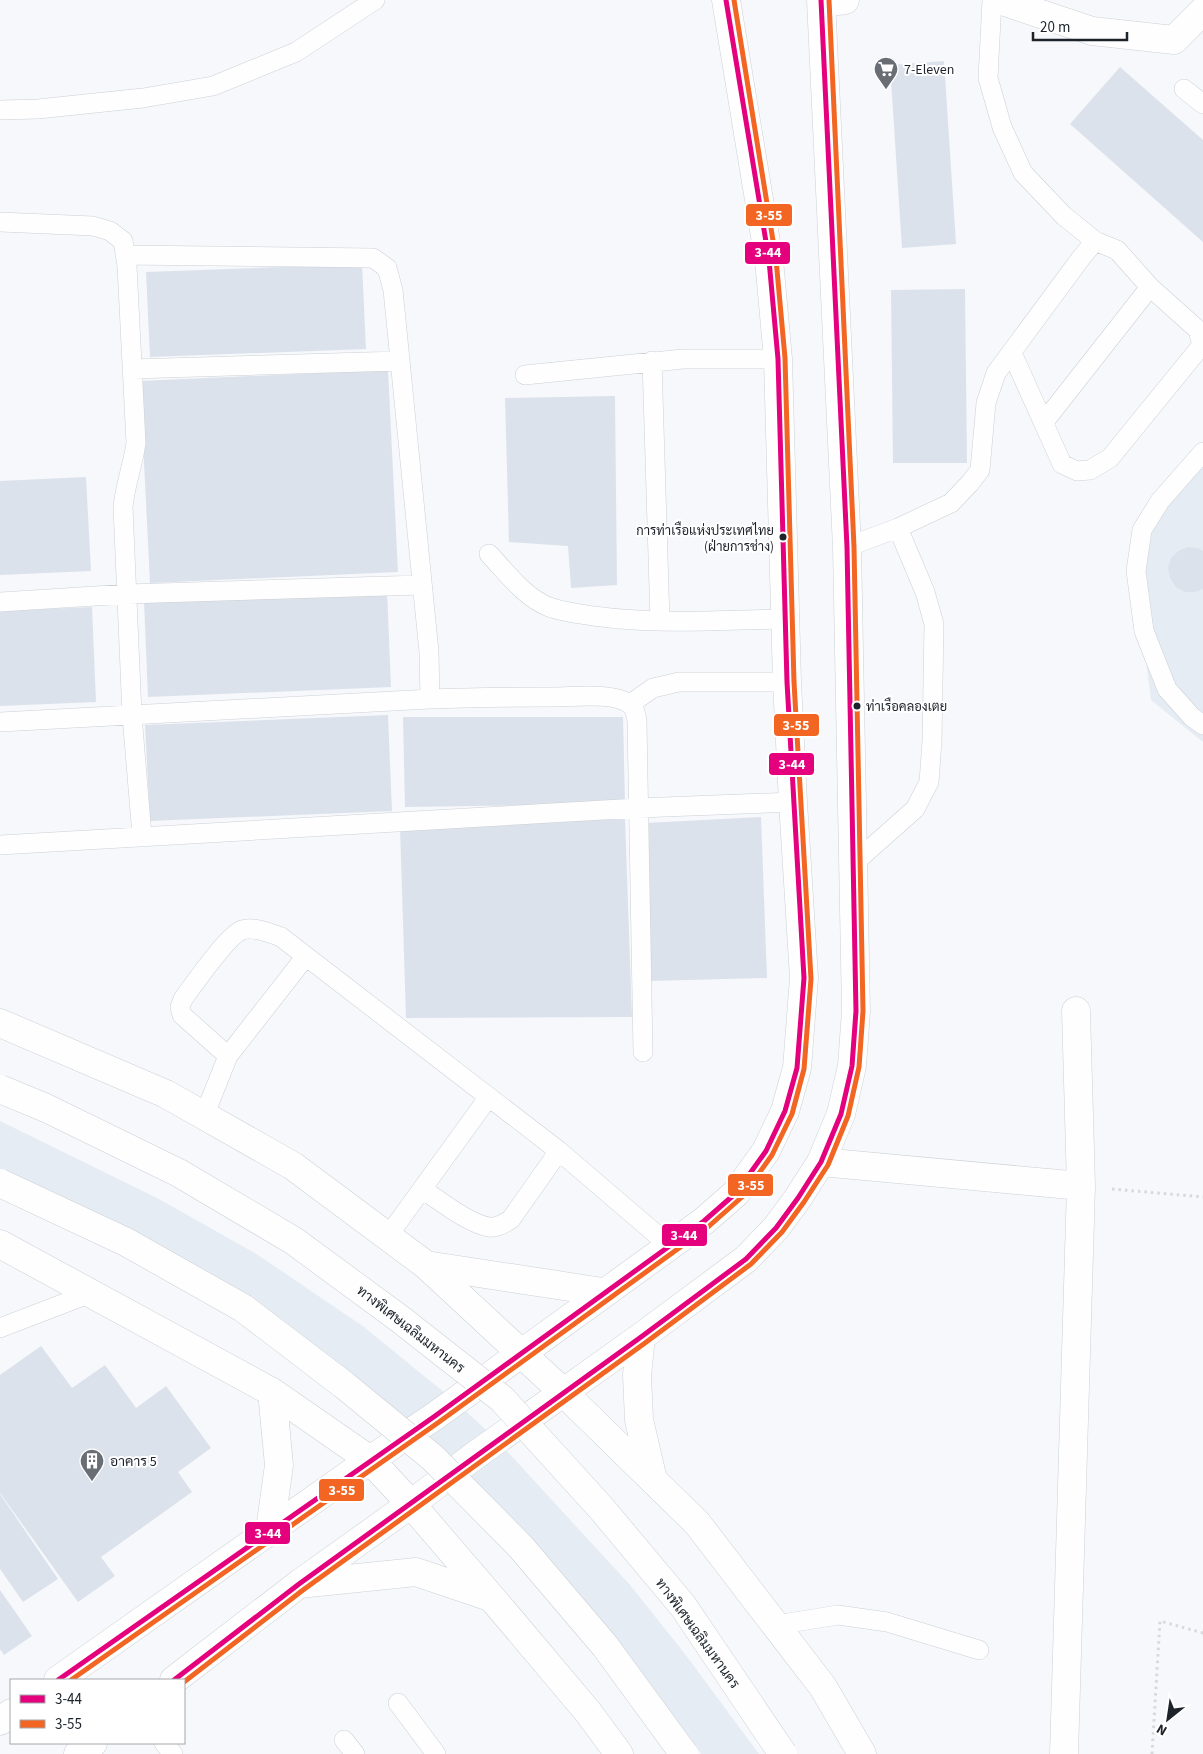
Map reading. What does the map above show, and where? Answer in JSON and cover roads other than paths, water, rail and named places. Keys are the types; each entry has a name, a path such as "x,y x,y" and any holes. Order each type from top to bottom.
{"main road":[{"path":"59,1679 435,1416 603,1292 704,1221 736,1193 766,1151 785,1110 796,1068 804,978 793,802 778,360 769,260 726,0"},
{"path":"999,0 1092,31 1174,40 1203,11"},
{"path":"175,1679 299,1584 641,1337 746,1258 776,1228 798,1198 821,1162 841,1114 852,1066 856,1011 847,547 829,1"},
{"path":"1064,1754 1081,1186 1076,1011"},
{"path":"0,1023 166,1094 293,1166 426,1264 564,1392 697,1523 823,1687 862,1754"},
{"name":"ทางพิเศษเฉลิมมหานคร","path":"0,1089 46,1108 179,1173 294,1241 400,1319 502,1399 602,1508 683,1606 783,1754"},
{"path":"821,1162 1081,1186"},
{"path":"0,1183 126,1242 243,1308 344,1385 418,1446 520,1546 605,1646 684,1754"},
{"path":"0,1244 272,1392 370,1460 411,1504 588,1712 619,1754"},
{"path":"426,1264 603,1292"},
{"path":"641,1337 637,1375 639,1420 653,1480"},
{"path":"270,1530 279,1465 272,1392"},
{"path":"299,1584 416,1572 490,1597"},
{"path":"78,1754 92,1744"}],"lane":[{"path":"0,110 38,109 143,98 213,86 296,52 375,0"},
{"path":"992,0 988,78 1002,127 1023,174 1064,216 1095,241 1116,250 1150,287 1198,330 1202,345 1110,458 1090,470 1077,471 1062,464 1012,353"},
{"path":"1184,89 1203,104"},
{"path":"0,222 93,226 110,231 123,241 127,266 136,443 124,492 123,506 132,715 142,836"},
{"path":"847,547 898,528 951,503 970,483 980,470 986,403 996,373 1095,241"},
{"path":"125,255 373,258 387,268 393,290 429,652 430,699"},
{"path":"1044,422 1150,287"},
{"path":"525,375 683,358 778,360"},
{"path":"132,369 400,361"},
{"path":"652,361 660,621"},
{"path":"1203,452 1160,501 1142,530 1136,571 1144,631 1167,688 1192,716 1203,725"},
{"path":"853,864 915,809 929,782 932,741 934,624 925,592 898,528"},
{"path":"490,554 523,591 549,607 582,615 618,620 660,621 786,619"},
{"path":"0,602 127,594 421,585"},
{"path":"630,704 653,688 679,682 788,682"},
{"path":"0,722 495,696 599,696 617,699 630,704 635,711 637,721 643,1052"},
{"path":"0,845 638,808 793,802"},
{"path":"228,1056 182,1015 180,1007 183,998 231,938 243,930 263,930 281,937 559,1152 670,1246"},
{"path":"204,1116 228,1056 306,956"},
{"path":"388,1236 488,1098"},
{"path":"422,1189 473,1222 490,1228 502,1225 511,1219 559,1152"},
{"path":"0,1328 91,1293"},
{"path":"776,1626 838,1615 887,1622 979,1650"},
{"path":"398,1703 436,1754"},
{"path":"165,1744 173,1754"}],"place":[{"name":"7-Eleven","path":"886,90"},
{"name":"การท่าเรือแห่งประเทศไทย (ฝ่ายการช่าง)","path":"783,537"},
{"name":"ท่าเรือคลองเตย","path":"857,706"},
{"name":"อาคาร 5","path":"92,1482"}]}
